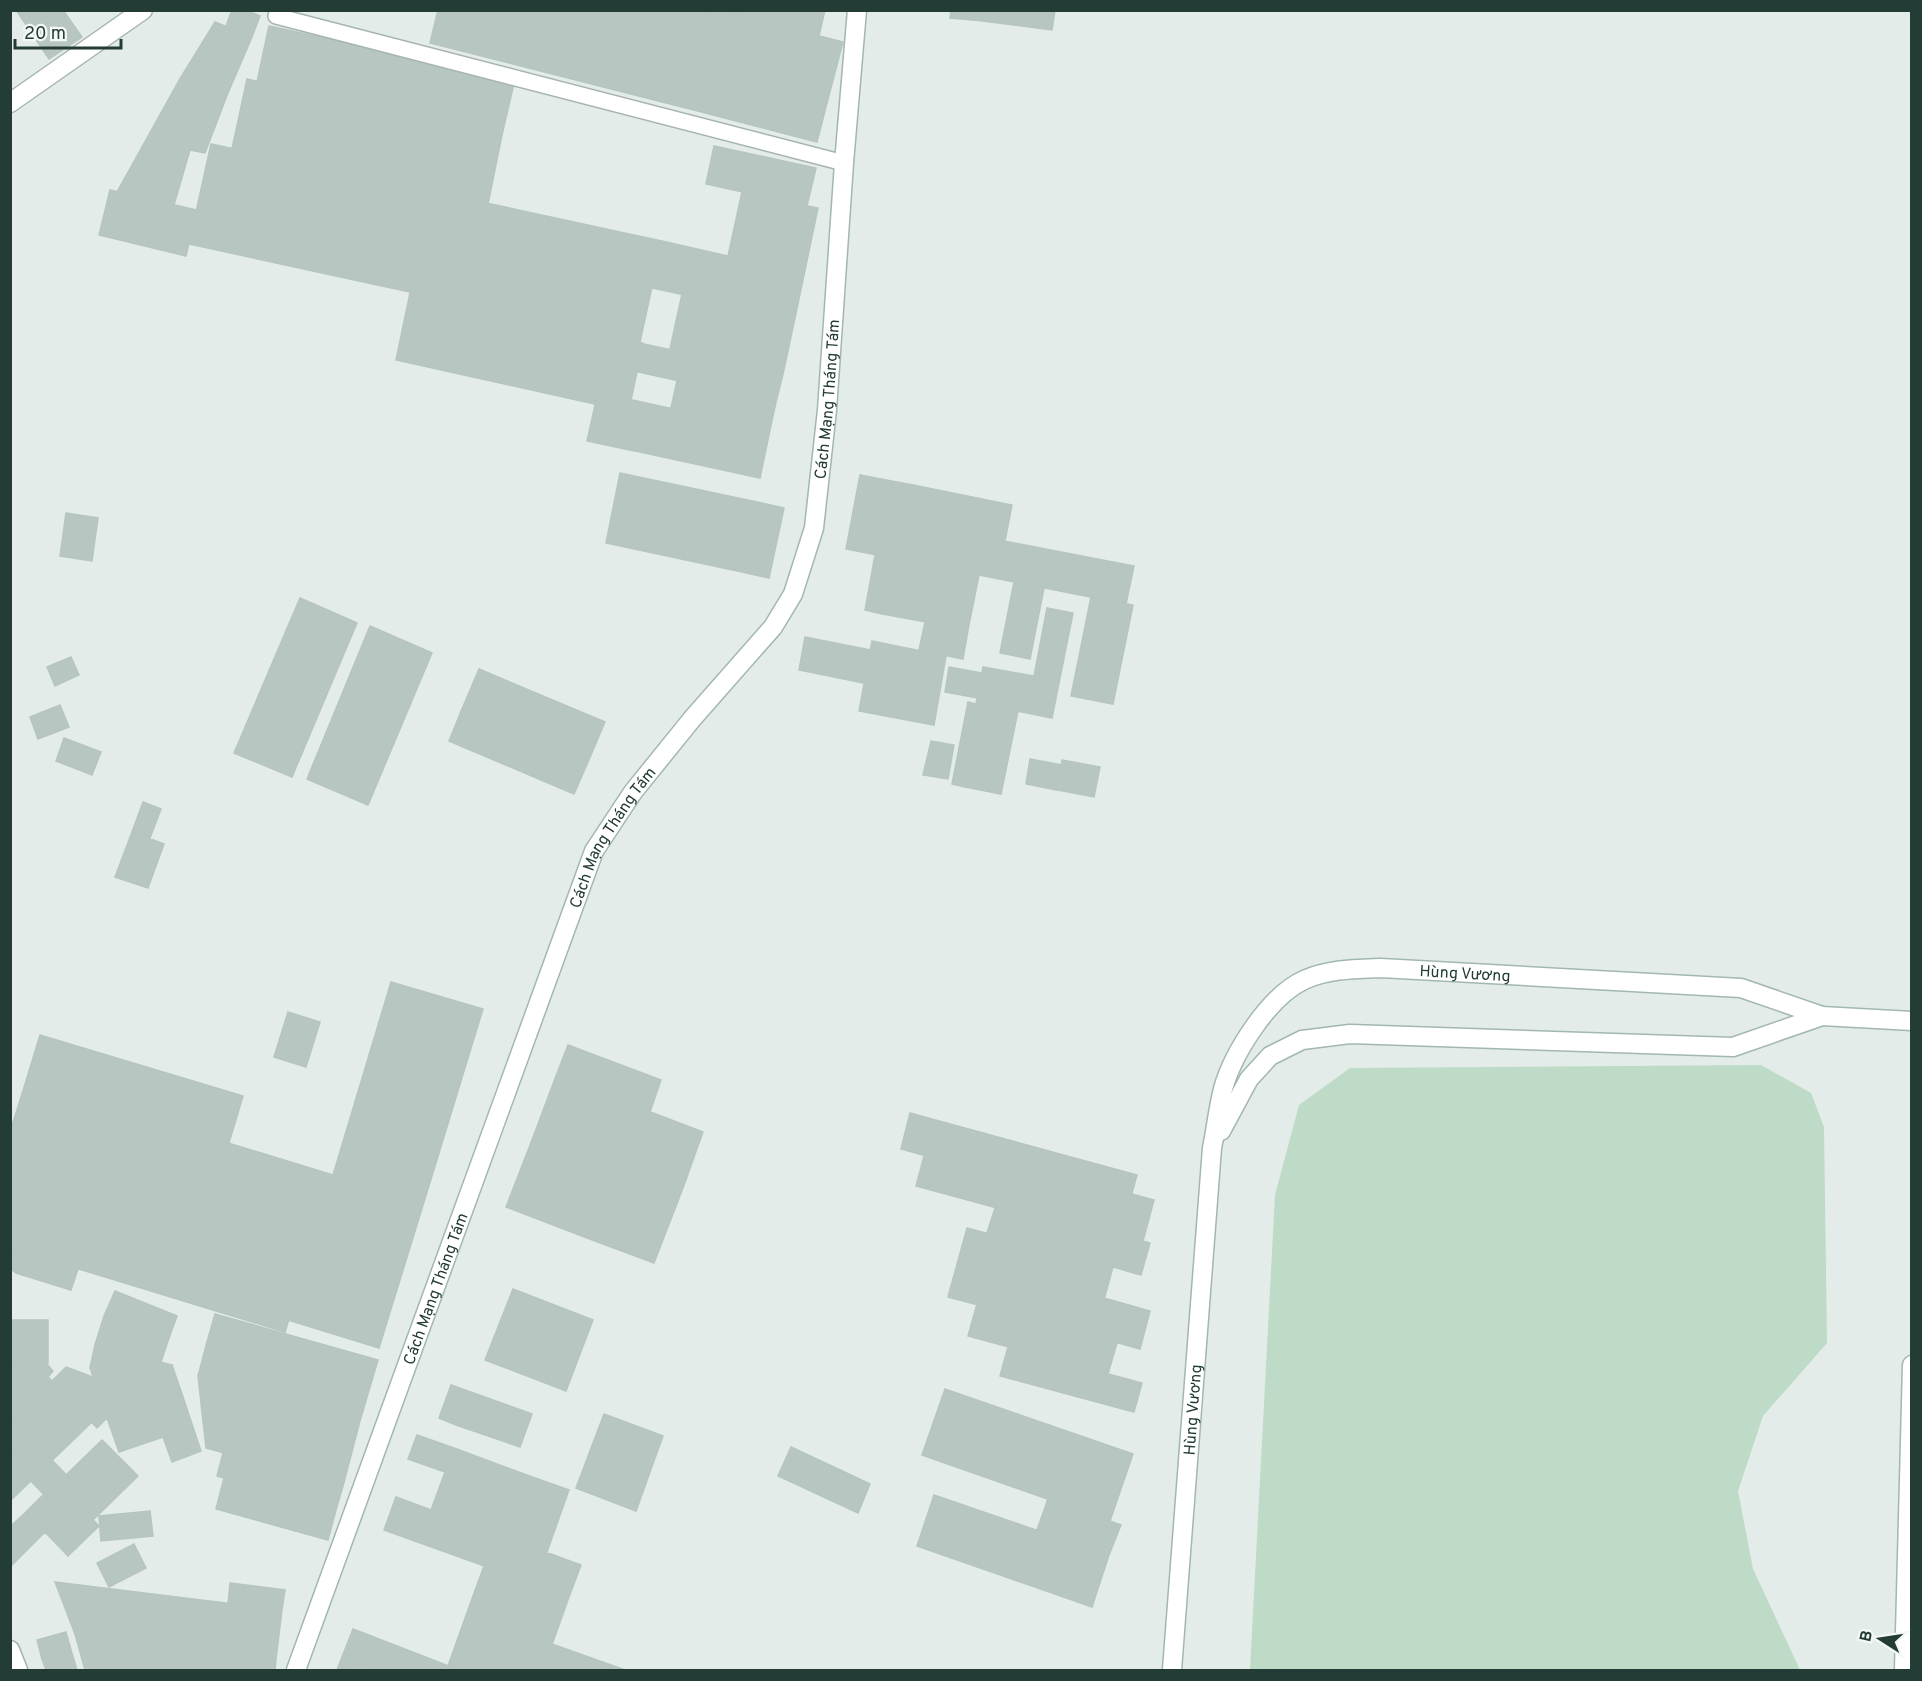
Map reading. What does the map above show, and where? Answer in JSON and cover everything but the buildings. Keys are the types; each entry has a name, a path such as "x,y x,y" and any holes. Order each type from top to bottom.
{"street":[{"path":"10,103 143,10"},
{"name":"Cách Mạng Tháng Tám","path":"296,1671 594,851 633,792 692,719 773,627 793,594 814,528 827,410 857,10"},
{"name":"Hùng Vương","path":"1172,1671 1212,1148 1223,1089 1233,1061 1252,1031 1276,1001 1303,981 1335,971 1381,968 1741,988 1822,1016 1911,1021"},
{"name":"Hùng Vương","path":"1212,1148 1249,1079 1270,1056 1302,1040 1350,1034 1733,1047 1822,1016"},
{"path":"1904,1671 1911,1365"},
{"path":"10,1650 18,1671"}],"lane":[{"path":"276,16 844,163"}],"green space":[{"path":"1761,1065 1811,1093 1824,1127 1827,1343 1763,1416 1738,1491 1753,1569 1800,1670 1250,1670 1275,1195 1299,1105 1350,1068"}]}
